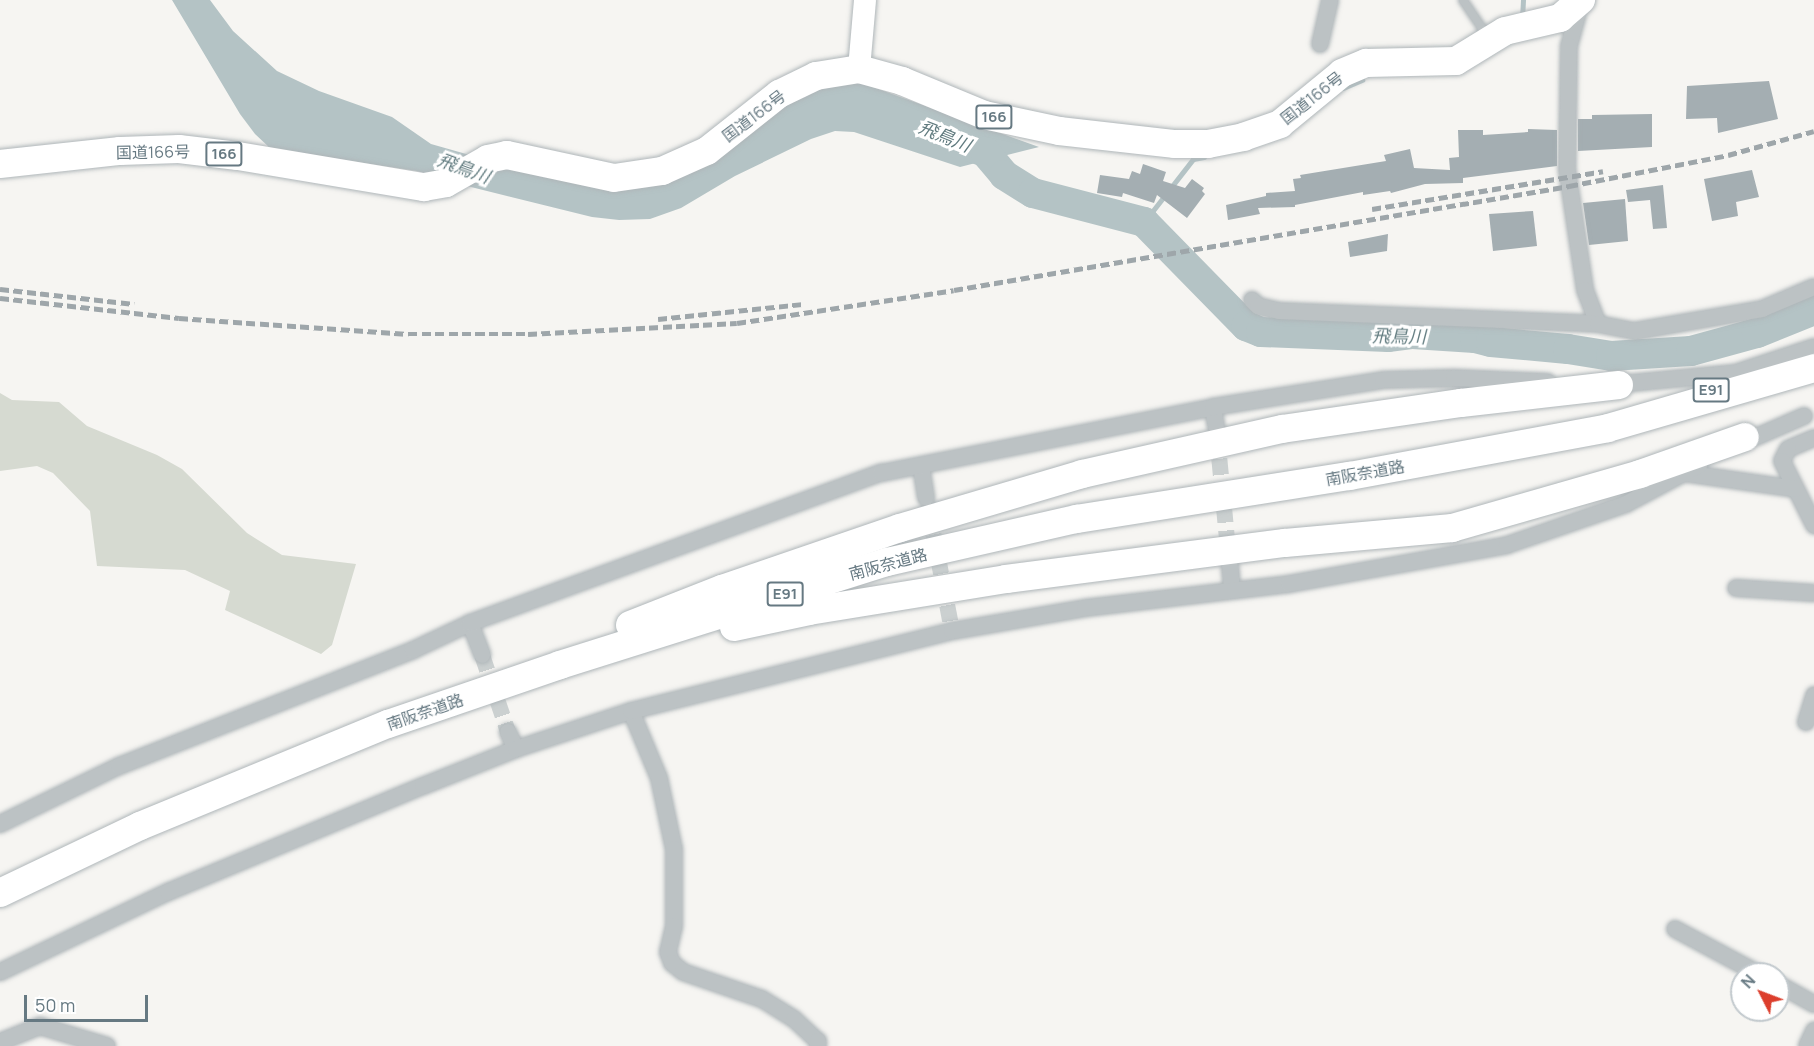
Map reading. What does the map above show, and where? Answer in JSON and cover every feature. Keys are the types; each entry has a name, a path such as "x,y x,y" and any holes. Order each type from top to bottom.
{"highway":[{"name":"国道166号","path":"0,164 120,151 179,149 238,156 424,187 446,183 488,159 507,155 614,178 662,171 707,151 780,94 816,76 859,69 902,81 994,118 1059,131 1175,144 1208,144 1243,137 1280,124 1342,73 1366,63 1456,61 1507,33 1560,18 1582,0"},
{"name":"南阪奈道路","path":"1607,423 1814,359"},
{"name":"南阪奈道路","path":"0,880 135,814 408,706 560,658 887,562 1077,519 1350,476 1607,423 1814,368"},
{"path":"560,658 722,589 889,532 1082,474 1282,429 1461,403 1619,385"},
{"path":"560,658 809,612 1006,579 1285,543 1452,528 1640,474 1745,436"},
{"name":"南阪奈道路","path":"0,892 140,826 377,728 560,658"}],"street":[{"path":"859,69 865,0"},
{"path":"1320,44 1330,0"},
{"path":"1582,0 1575,16 1569,46 1567,169 1585,290 1598,324"},
{"path":"1252,300 1258,306 1279,311 1598,324 1635,331 1698,322 1762,309 1814,287"},
{"path":"0,824 120,766 413,650 470,623 881,473 1214,407 1383,380 1454,378 1619,385 1736,373 1814,347"},
{"path":"1214,407 1216,426"},
{"path":"1745,436 1809,414"},
{"path":"0,972 168,892 516,749 631,711 952,631 1085,608 1300,582 1507,545 1626,504 1684,473 1809,414"},
{"path":"1814,438 1788,449 1782,461 1814,525"},
{"path":"921,466 926,498"},
{"path":"1684,473 1796,489"},
{"path":"1230,566 1232,589"},
{"path":"1736,588 1814,592"},
{"path":"470,623 482,656"},
{"path":"1806,722 1814,695"},
{"path":"631,711 659,778 674,849 674,926 668,952 672,963 683,972 762,999 794,1019 818,1041 818,1046"},
{"path":"508,732 516,749"},
{"path":"1675,929 1737,962"},
{"path":"1790,991 1814,1004"},
{"path":"0,1042 40,1026 107,1046"},
{"path":"1807,1046 1814,1031"}],"lane":[{"path":"1463,0 1507,33"}],"shaded area":[{"path":"0,393 12,400 59,402 87,426 157,455 182,469 247,533 282,555 356,564 332,645 321,654 225,610 230,591 185,570 97,566 90,511 53,473 37,466 0,471"}],"water":[{"path":"172,0 210,0 233,31 277,71 319,91 392,117 431,144 519,169 618,186 799,94 856,81 1039,147 960,167 854,132 835,131 811,139 735,176 681,208 650,219 619,220 592,217 463,185 417,171 271,149 255,134 240,114"}],"building":[{"path":"1769,81 1778,119 1718,133 1717,118 1686,119 1687,86"},
{"path":"1652,114 1652,147 1578,151 1578,119 1592,119 1592,115"},
{"path":"1528,129 1557,130 1557,166 1463,178 1463,183 1425,184 1391,193 1390,191 1363,195 1363,192 1295,205 1295,207 1258,208 1260,214 1228,220 1226,205 1266,196 1266,193 1295,191 1293,179 1301,178 1300,175 1386,161 1384,155 1410,149 1414,168 1450,170 1449,158 1459,157 1458,130 1483,130 1483,135 1528,132"},
{"path":"1143,164 1166,172 1163,181 1185,188 1192,179 1204,188 1202,191 1205,194 1187,218 1157,195 1154,203 1123,193 1122,197 1097,193 1100,175 1129,179 1132,171 1140,174"},
{"path":"1752,170 1759,197 1736,202 1738,216 1712,221 1704,179"},
{"path":"1663,185 1667,228 1653,229 1650,200 1628,202 1626,190"},
{"path":"1625,199 1628,241 1589,245 1583,203"},
{"path":"1533,211 1537,246 1493,251 1489,214"},
{"path":"1388,234 1387,251 1350,257 1348,242"}],"waterway":[{"path":"1522,19 1523,0"},
{"path":"1343,88 1362,80"},
{"name":"飛鳥川","path":"955,142 985,152 1004,175 1033,193 1144,222 1246,326 1261,332 1388,337 1413,334 1475,338 1491,342 1568,349 1611,356 1691,351 1757,333 1814,310"},
{"path":"1144,222 1193,159 1204,157"}],"tunnel":[{"path":"1217,435 1229,559"},
{"path":"929,511 952,631"},
{"path":"482,655 508,732"}],"railway":[{"path":"0,298 179,318 408,334 528,334 737,323 954,290 1569,186 1728,155 1814,131"},
{"path":"1372,209 1603,171"},
{"path":"0,289 134,304"},
{"path":"658,319 804,304"}]}
